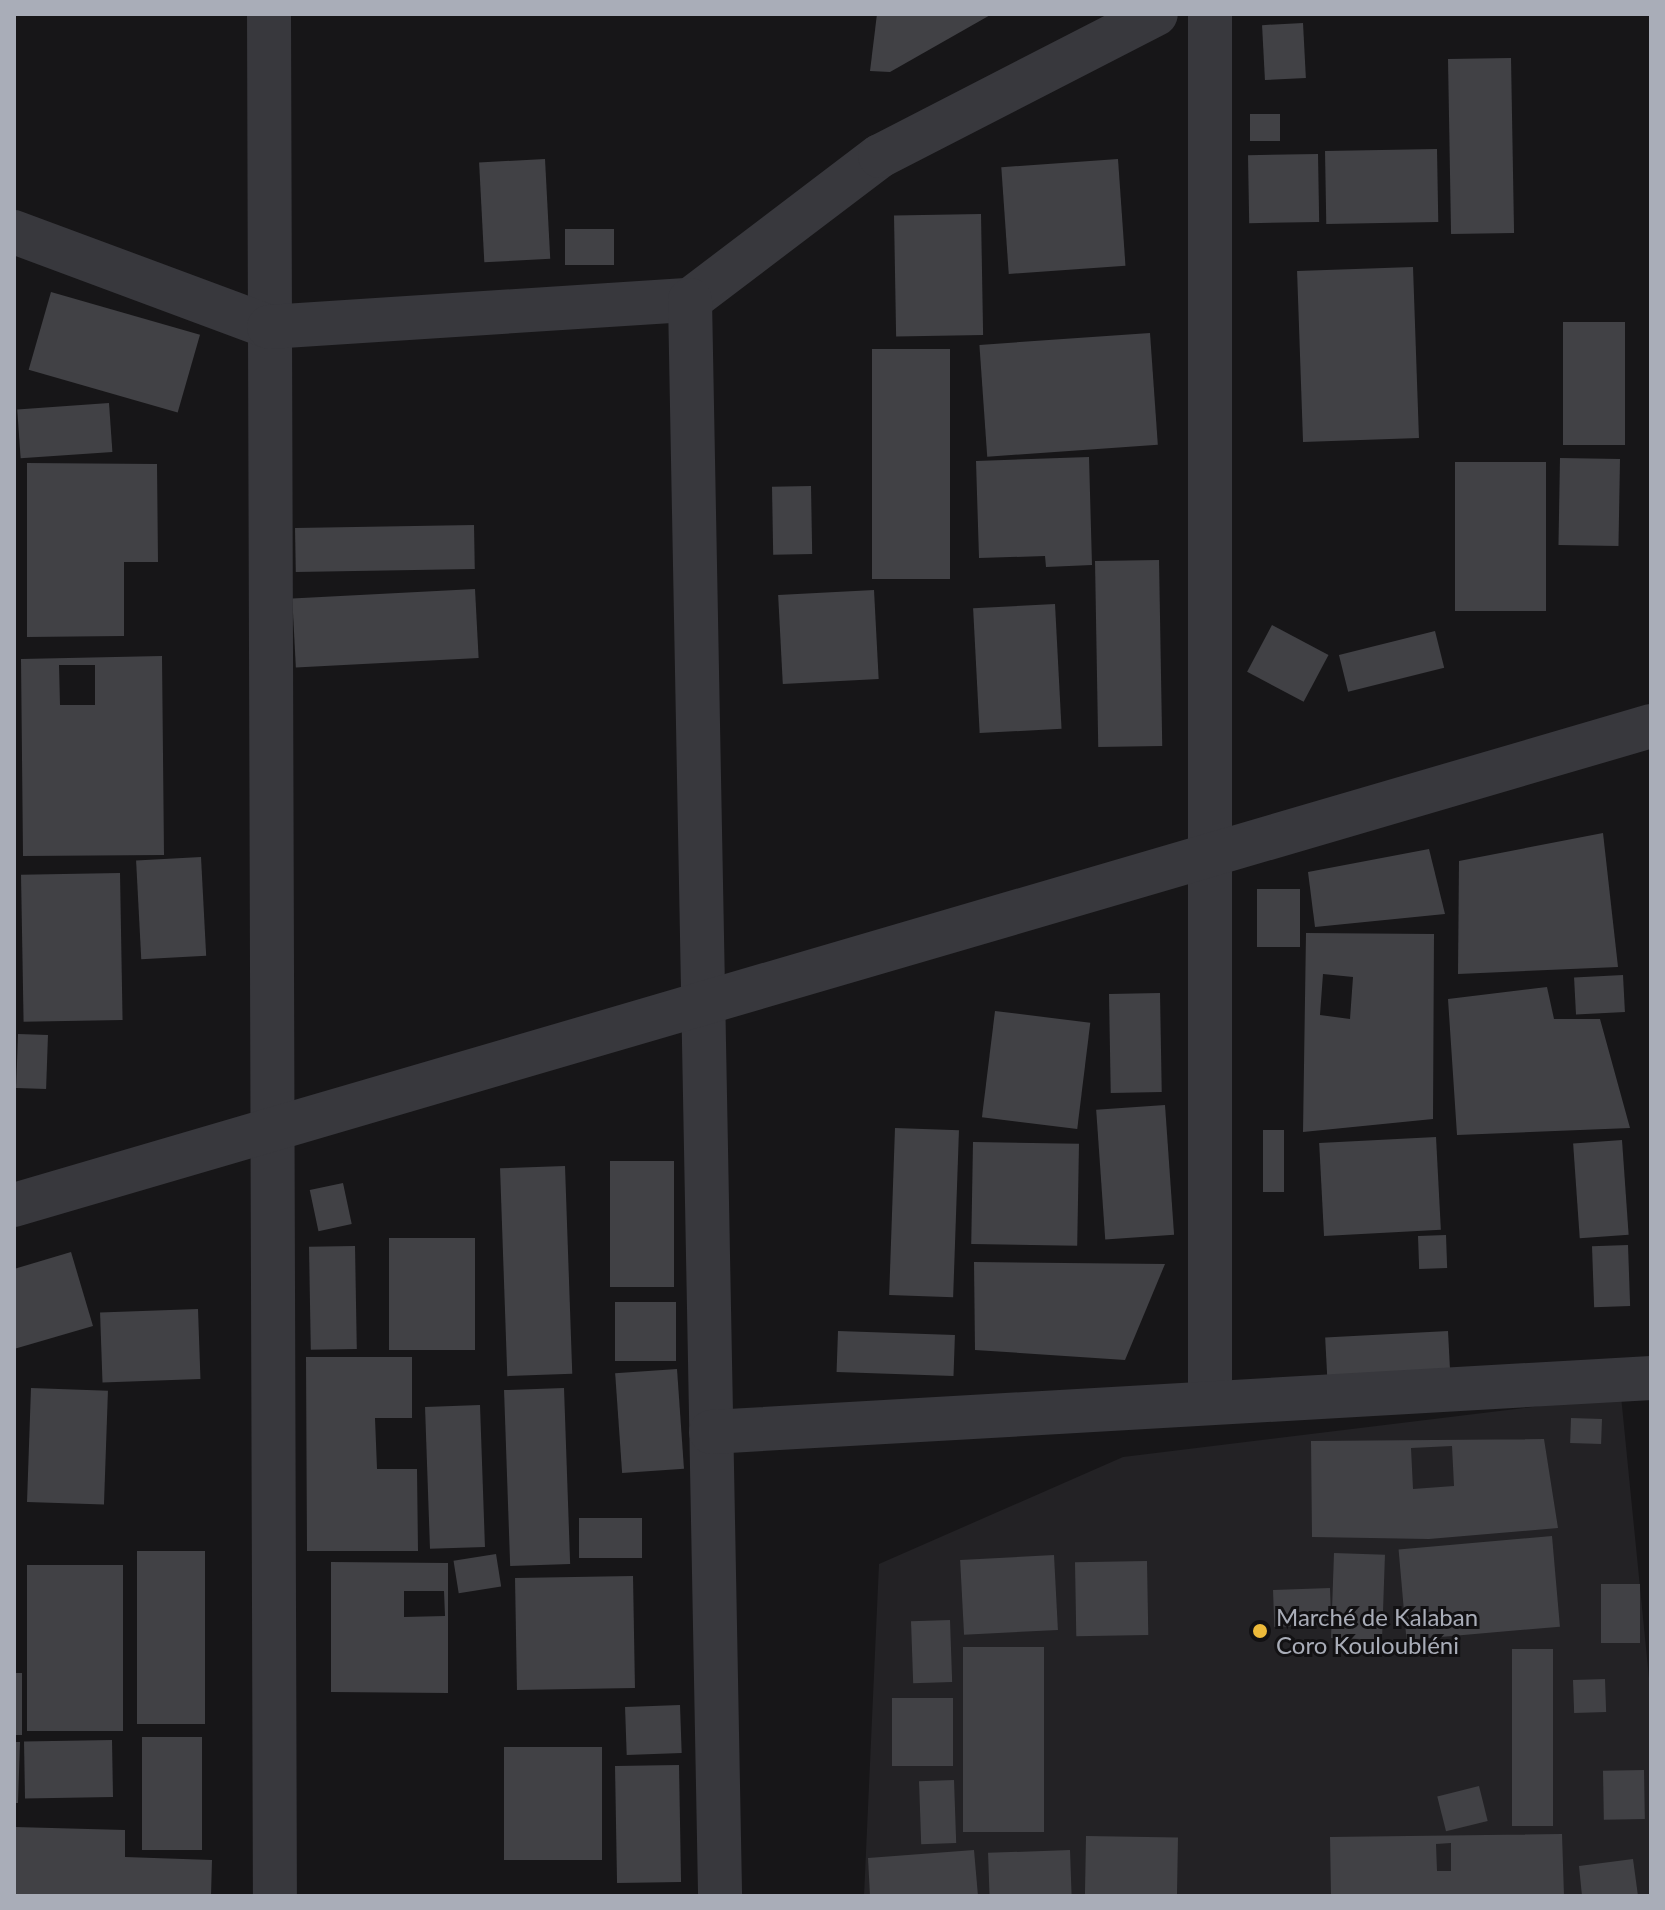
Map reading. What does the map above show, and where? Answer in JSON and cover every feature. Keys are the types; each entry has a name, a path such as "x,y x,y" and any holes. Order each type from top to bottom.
{"street":[{"path":"269,14 276,1129 275,1896"},
{"path":"14,232 269,327 690,300 880,156 1156,14"},
{"path":"1210,14 1215,854 1210,1402"},
{"path":"690,300 708,1003 711,1432 720,1896"},
{"path":"14,1205 1651,726"},
{"path":"711,1432 1651,1378"}],"shaded area":[{"name":"Marché de Kalaban Coro Kouloubléni","path":"1621,1396 1651,1698 1651,1896 864,1896 879,1564 1123,1457"}],"building":[{"path":"877,14 992,14 890,72 870,71"},
{"path":"1303,23 1306,78 1265,80 1262,25"},
{"path":"1511,58 1514,233 1451,234 1448,59"},
{"path":"1250,114 1280,114 1280,141 1250,141"},
{"path":"1437,149 1438,222 1326,224 1325,151"},
{"path":"1318,154 1319,222 1249,223 1248,155"},
{"path":"545,159 550,259 484,262 479,162"},
{"path":"1118,159 1125,266 1009,274 1001,167"},
{"path":"981,214 983,335 896,336 894,216"},
{"path":"565,229 614,229 614,265 565,265"},
{"path":"1413,267 1419,438 1303,442 1297,271"},
{"path":"51,292 200,335 178,413 29,370"},
{"path":"1563,322 1625,322 1625,445 1563,445"},
{"path":"1150,333 1158,445 987,457 979,345"},
{"path":"872,349 950,349 950,579 872,579"},
{"path":"109,403 112,452 21,458 17,409"},
{"path":"1089,457 1092,565 1046,567 1045,556 979,558 976,461"},
{"path":"1560,458 1620,459 1618,546 1558,545"},
{"path":"1455,462 1546,462 1546,611 1455,611"},
{"path":"27,463 157,464 158,562 124,562 124,636 27,637"},
{"path":"811,486 812,554 773,555 772,487"},
{"path":"474,525 475,569 296,572 295,528"},
{"path":"1159,560 1162,746 1098,747 1095,561"},
{"path":"475,589 479,658 296,667 292,599"},
{"path":"874,590 879,679 783,684 778,595"},
{"path":"1055,604 1062,729 980,733 973,608"},
{"path":"1272,625 1329,655 1304,702 1247,672"},
{"path":"1435,631 1444,668 1348,692 1339,655"},
{"path":"162,656 164,855 23,856 21,659","holes":["59,665 95,665 95,705 60,705"]},
{"path":"1603,833 1618,967 1458,974 1459,861"},
{"path":"1429,849 1445,914 1315,927 1308,872"},
{"path":"201,857 206,956 141,959 136,860"},
{"path":"120,873 123,1020 24,1022 21,875"},
{"path":"1257,889 1300,889 1300,947 1257,947"},
{"path":"1306,933 1434,934 1433,1119 1303,1132","holes":["1323,974 1353,977 1350,1019 1320,1015"]},
{"path":"1623,975 1625,1012 1576,1015 1574,978"},
{"path":"1547,987 1554,1019 1600,1019 1630,1128 1457,1135 1448,999"},
{"path":"1160,993 1162,1092 1111,1093 1109,994"},
{"path":"995,1011 1090,1023 1077,1129 982,1117"},
{"path":"18,1034 48,1035 46,1089 16,1088"},
{"path":"1165,1105 1174,1235 1105,1239 1096,1110"},
{"path":"895,1128 959,1130 953,1297 889,1295"},
{"path":"1263,1130 1284,1130 1284,1192 1263,1192"},
{"path":"1436,1137 1441,1230 1324,1236 1319,1143"},
{"path":"1622,1140 1629,1235 1580,1238 1573,1143"},
{"path":"973,1142 1079,1144 1077,1246 971,1244"},
{"path":"610,1161 674,1161 674,1287 610,1287"},
{"path":"565,1166 572,1374 507,1376 500,1168"},
{"path":"343,1183 352,1224 318,1231 310,1190"},
{"path":"1446,1235 1447,1268 1419,1269 1418,1236"},
{"path":"389,1238 475,1238 475,1350 389,1350"},
{"path":"1628,1245 1630,1306 1594,1307 1592,1246"},
{"path":"355,1246 357,1349 311,1350 309,1247"},
{"path":"71,1252 93,1326 14,1349 14,1269"},
{"path":"974,1262 1165,1264 1125,1360 975,1350"},
{"path":"615,1302 676,1302 676,1361 615,1361"},
{"path":"198,1309 200,1379 103,1382 100,1312"},
{"path":"838,1331 955,1335 953,1376 837,1372"},
{"path":"1448,1331 1450,1371 1327,1377 1325,1337"},
{"path":"306,1357 412,1357 412,1418 375,1418 377,1469 417,1469 418,1551 307,1551"},
{"path":"677,1369 684,1469 622,1473 615,1373"},
{"path":"31,1388 108,1391 104,1505 27,1502"},
{"path":"564,1388 570,1564 510,1566 504,1390"},
{"path":"480,1405 485,1547 430,1549 425,1407"},
{"path":"1571,1418 1602,1419 1601,1444 1570,1443"},
{"path":"1544,1439 1558,1528 1429,1539 1312,1537 1311,1441","holes":["1452,1446 1454,1486 1413,1489 1411,1448"]},
{"path":"579,1518 642,1518 642,1558 579,1558"},
{"path":"1552,1536 1560,1627 1407,1640 1399,1549"},
{"path":"137,1551 205,1551 205,1724 137,1724"},
{"path":"1334,1553 1385,1555 1382,1640 1331,1638"},
{"path":"496,1554 501,1587 459,1593 454,1561"},
{"path":"1054,1555 1058,1630 964,1635 960,1560"},
{"path":"1147,1561 1148,1635 1076,1636 1075,1562"},
{"path":"331,1562 448,1563 448,1693 331,1692","holes":["404,1591 444,1591 445,1616 404,1617"]},
{"path":"27,1565 123,1565 123,1731 27,1731"},
{"path":"633,1576 635,1688 517,1690 515,1578"},
{"path":"1601,1584 1640,1584 1640,1643 1601,1643"},
{"path":"1330,1588 1331,1625 1274,1627 1273,1590"},
{"path":"950,1620 952,1682 913,1683 911,1621"},
{"path":"963,1647 1044,1647 1044,1832 963,1832"},
{"path":"1512,1649 1553,1649 1553,1826 1512,1826"},
{"path":"14,1673 22,1673 22,1735 14,1735"},
{"path":"1605,1679 1606,1712 1574,1713 1573,1680"},
{"path":"892,1698 953,1698 953,1766 892,1766"},
{"path":"680,1705 682,1753 627,1755 625,1707"},
{"path":"142,1737 202,1737 202,1850 142,1850"},
{"path":"112,1740 113,1797 25,1799 24,1742"},
{"path":"14,1742 20,1742 18,1803 14,1803"},
{"path":"504,1747 602,1747 602,1860 504,1860"},
{"path":"679,1765 681,1882 617,1883 615,1766"},
{"path":"1644,1770 1645,1819 1604,1820 1603,1771"},
{"path":"954,1780 956,1843 921,1844 919,1781"},
{"path":"1479,1786 1488,1821 1446,1831 1437,1796"},
{"path":"15,1827 125,1830 125,1857 212,1860 211,1896 14,1896"},
{"path":"1562,1834 1564,1896 1331,1896 1330,1837","holes":["1451,1843 1451,1871 1437,1871 1436,1844"]},
{"path":"1086,1836 1178,1838 1177,1896 1085,1896"},
{"path":"974,1850 978,1896 870,1896 868,1858"},
{"path":"1070,1850 1072,1896 990,1896 988,1853"},
{"path":"1633,1859 1638,1896 1582,1896 1579,1866"}],"place":[{"name":"Marché de Kalaban Coro Kouloubléni","path":"1260,1631"}]}
